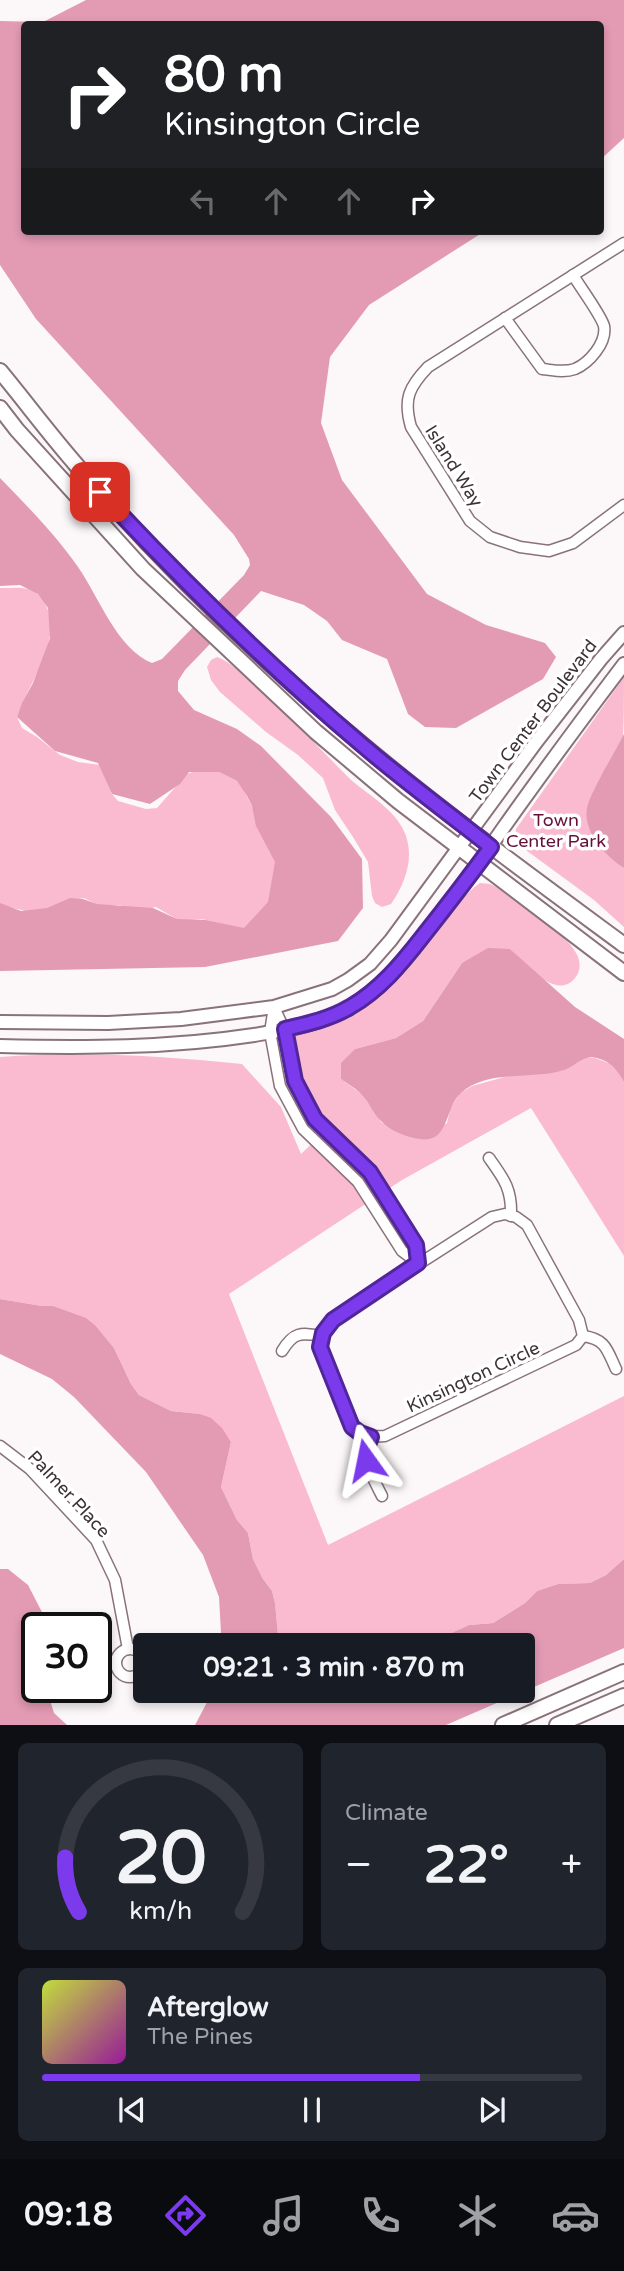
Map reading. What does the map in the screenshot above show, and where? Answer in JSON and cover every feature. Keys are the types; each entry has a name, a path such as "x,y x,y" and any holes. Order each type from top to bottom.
{"main road":[{"path":"0,370 85,476 147,543 240,634 363,746 491,847 624,945"},
{"path":"0,408 143,569 316,732 389,794 624,973"},
{"path":"503,1725 624,1672"},
{"path":"557,1725 624,1696"}],"street":[{"name":"Island Way","path":"624,243 428,367 415,381 408,395 406,411 411,427 470,521 490,537 520,547 549,551 573,543 624,505"},
{"path":"505,318 542,369 576,369 598,350 604,336 603,324 573,275"},
{"name":"Town Center Boulevard","path":"0,1021 108,1023 181,1019 274,1007 332,989 348,981 370,964 391,940 545,731 624,633"},
{"path":"0,1046 113,1048 186,1044 309,1024 354,1005 398,967 479,864 624,664"},
{"path":"274,1007 285,1029 295,1081 315,1119 370,1172 416,1245 418,1263"},
{"path":"274,1007 270,1032 280,1086 303,1129 358,1182 402,1251 418,1263"},
{"path":"489,1158 504,1178 512,1198 511,1216"},
{"path":"382,1496 366,1460 366,1450 371,1437 352,1427 320,1347 323,1336 333,1320 492,1217 505,1214 527,1225 579,1320 583,1336 595,1338 604,1346 617,1369"},
{"path":"391,1235 404,1227"},
{"path":"282,1352 290,1339 298,1334 323,1336"},
{"name":"Kinsington Circle","path":"371,1437 385,1436 576,1345 583,1336"},
{"name":"Palmer Place","path":"0,1446 30,1469 96,1540 115,1580 128,1649"}],"green space":[{"path":"0,588 22,588 35,592 45,603 50,618 46,650 17,717 22,728 60,755 78,762 100,765 112,794 118,801 146,809 157,808 187,774 195,771 219,772 237,781 243,789 277,856 273,898 252,928 240,928 202,919 180,921 156,907 142,910 119,905 98,905 84,898 73,900 63,907 26,911 0,905"},
{"path":"217,657 265,693 348,777 398,821 407,839 409,858 405,878 391,904 382,907 375,903 368,862 335,810 323,778 220,692 211,680 207,667 211,660"},
{"name":"Town Center Park","path":"624,677 623,737 594,791 588,817 592,831 601,845 624,868 624,927 594,900 519,845 516,829"},
{"path":"480,883 498,888 562,936 578,956 580,966 575,978 567,984 550,983 510,949 462,963 423,1021 396,1038 355,1049 341,1079 363,1095 381,1122 399,1133 420,1139 447,1123 450,1110 459,1094 472,1086 512,1075 561,1071 583,1058 595,1058 614,1065 624,1082 624,1256 531,1108 402,1180 229,1294 328,1545 624,1396 624,1559 606,1575 590,1583 558,1584 537,1591 525,1603 493,1623 469,1625 451,1633 278,1633 272,1591 253,1559 248,1533 237,1520 221,1487 231,1442 200,1414 171,1411 139,1395 114,1348 96,1326 53,1306 0,1299 0,1057 121,1055 242,1064 281,1107 301,1154 326,1130 295,1081 289,1044 295,1032 336,1020 367,1002 406,967"}],"shaded area":[{"path":"86,0 624,0 624,138 604,156 604,21 45,21"},
{"path":"0,21 21,21 21,235 479,235 369,305 330,357 321,423 342,480 427,594 486,625 545,643 556,657 543,679 456,728 425,727 408,714 387,659 342,640 327,621 304,605 261,591 185,670 178,681 178,691 194,710 237,729 261,746 331,817 362,859 363,908 338,941 205,967 0,971 0,903 21,911 47,908 70,898 83,899 97,904 153,908 177,919 206,920 244,928 268,902 275,862 256,826 252,806 237,781 219,772 189,772 180,784 150,804 112,794 98,763 55,751 17,717 50,638 48,608 38,594 20,585 0,586 0,478 69,555 119,634 140,656 152,663 162,659 244,575 250,565 234,535 36,319 0,265"},
{"path":"624,734 624,868 596,841 586,813 595,787"},
{"path":"488,948 510,949 575,1007 624,1039 624,1082 610,1064 592,1057 552,1073 497,1078 472,1086 456,1099 441,1131 429,1139 414,1138 394,1131 378,1118 360,1093 341,1079 341,1063 355,1049 396,1038 423,1021 462,963"},
{"path":"0,1299 53,1306 86,1318 96,1326 114,1348 139,1395 171,1411 211,1418 222,1428 231,1442 221,1487 237,1520 248,1533 253,1559 272,1591 278,1633 221,1633 219,1597 203,1555 146,1472 74,1397 52,1379 0,1354"},
{"path":"624,1559 624,1648 535,1686 535,1633 451,1633 469,1625 493,1623 525,1603 537,1591 558,1584 590,1583 606,1575"},
{"path":"0,1569 8,1569 28,1585 42,1612 21,1612 21,1703 51,1703 54,1713 67,1725 0,1725"},
{"path":"207,1703 497,1703 446,1725 195,1725"}],"route":[{"path":"100,492 209,605 285,677 363,746 491,847 398,967 375,989 337,1014 285,1029 295,1081 315,1119 370,1172 416,1245 418,1263 333,1320 323,1333 320,1347 352,1427 371,1437 366,1450 366,1460"}]}
